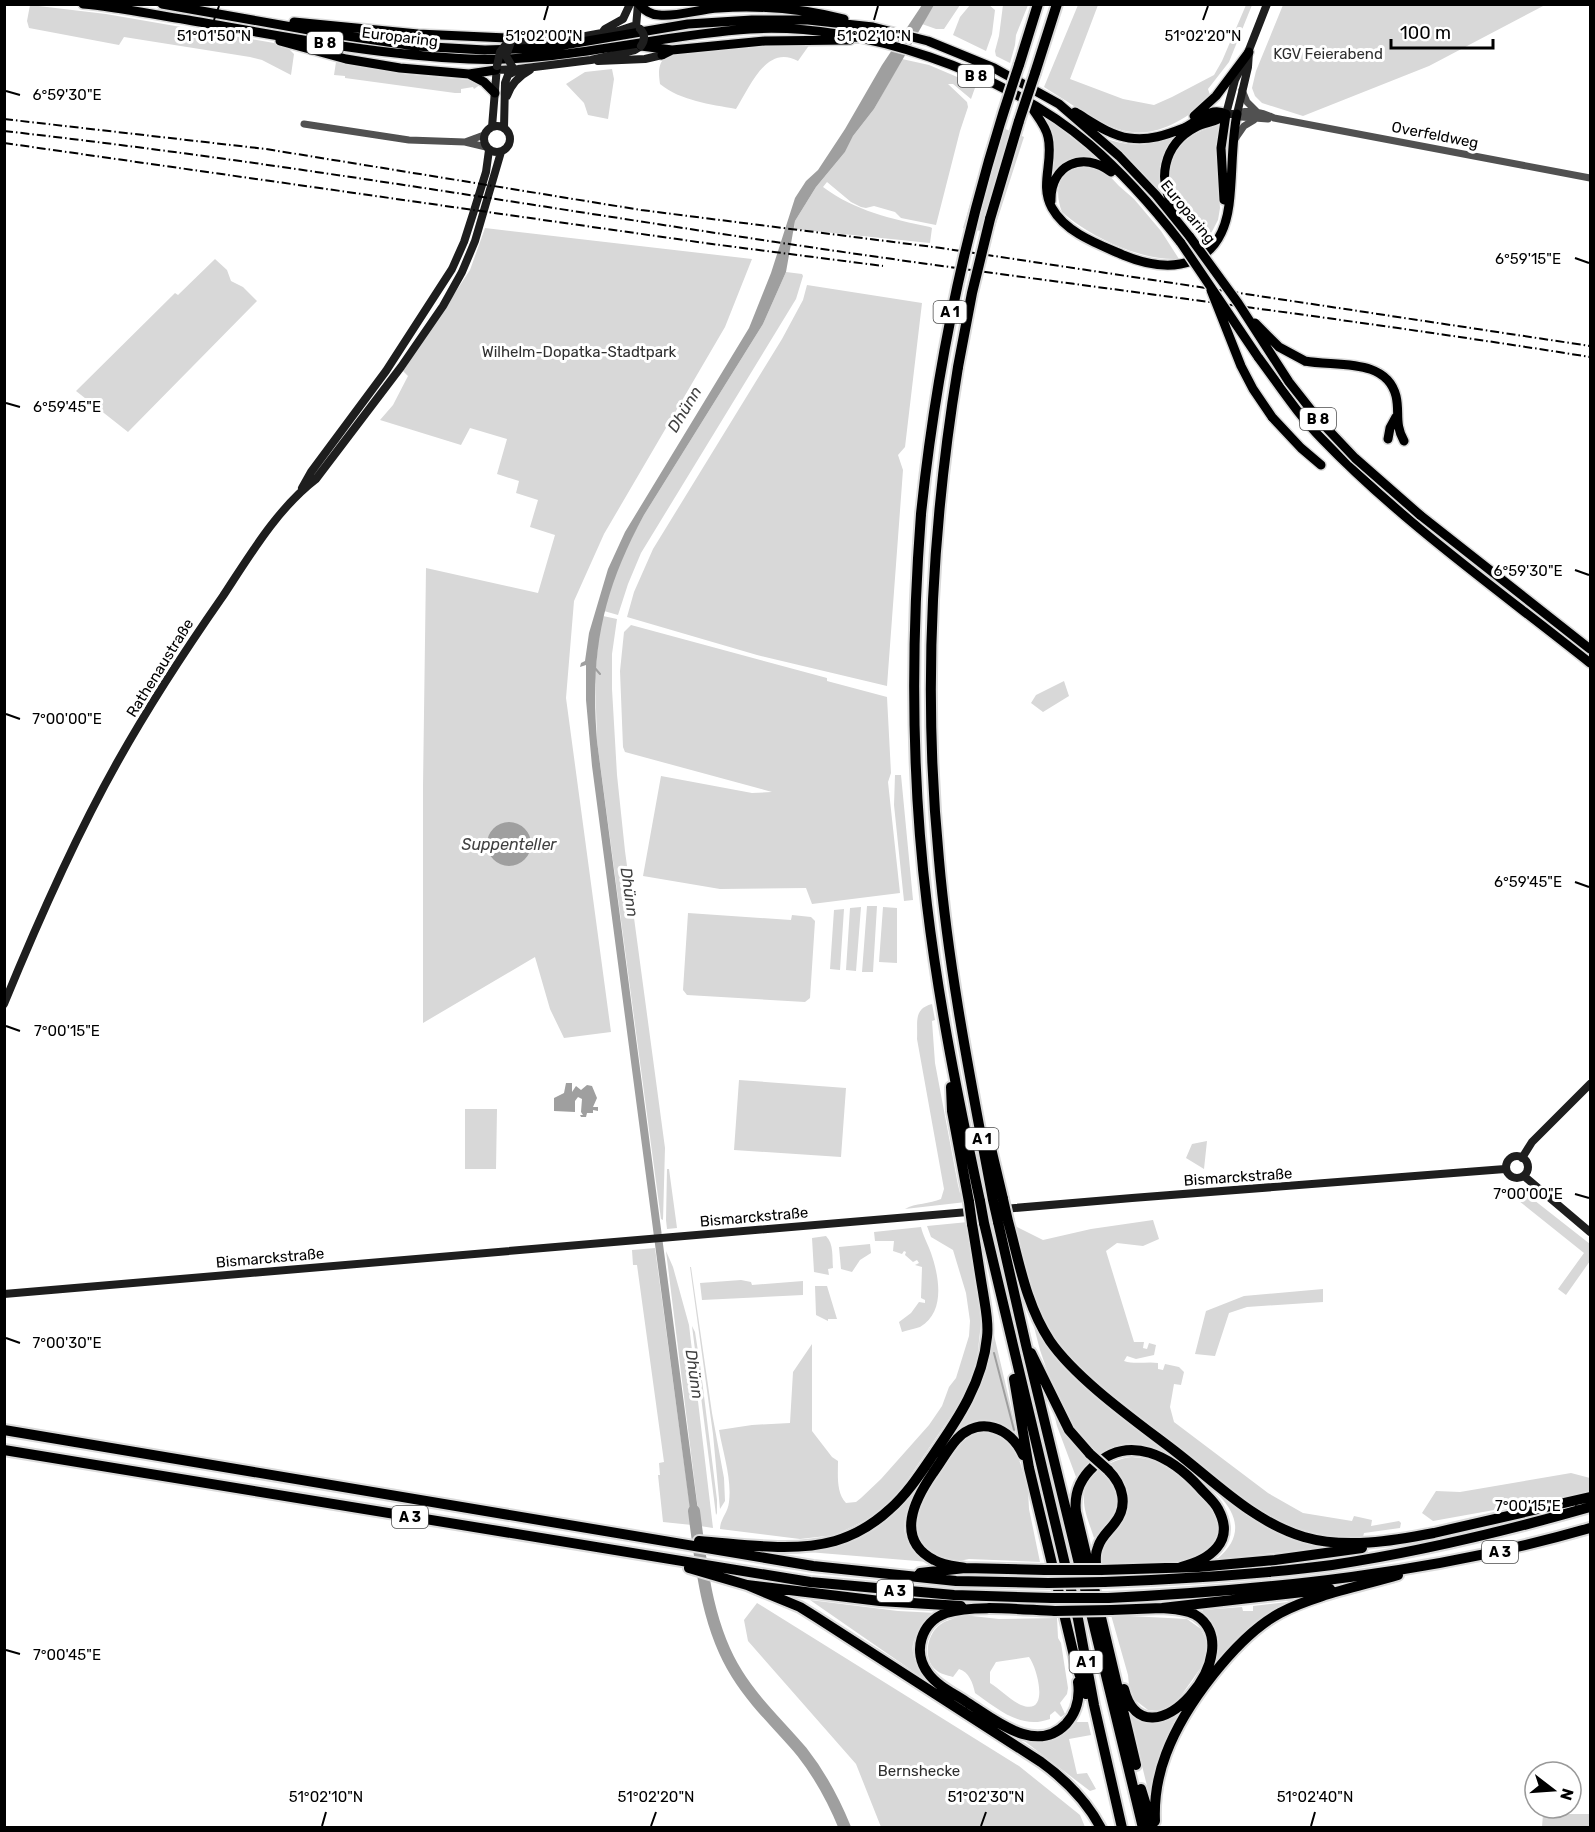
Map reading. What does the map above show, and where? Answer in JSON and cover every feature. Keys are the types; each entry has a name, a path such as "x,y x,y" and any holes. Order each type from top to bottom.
{"highway":[{"name":"Europaring","path":"83,4 414,56 486,60 547,56 688,35 751,29 825,30 921,54 953,65 1029,103 1088,143 1186,240 1238,303 1277,365 1319,420 1355,458 1420,515 1590,649"},
{"name":"Europaring","path":"162,4 415,46 485,50 546,48 688,24 752,20 808,20 891,31 928,41 994,68 1059,104 1119,156 1156,195 1186,240 1211,290 1303,418 1347,464 1414,524 1590,663"},
{"path":"638,4 651,14 667,15 719,8 766,6 826,15 873,27"},
{"name":"A 1","path":"1038,4 985,170 955,290 938,379 921,514 914,630 915,755 927,905 948,1041 952,1111 974,1202 984,1223 1078,1619 1122,1827"},
{"name":"A 1","path":"1057,4 1002,175 972,292 951,411 937,524 930,668 933,784 943,899 970,1077 1003,1221 1026,1345 1143,1827"},
{"path":"638,28 667,15"},
{"path":"265,21 418,34 507,38 511,42"},
{"path":"237,28 346,59 400,68 469,74 496,68"},
{"path":"646,47 672,50 765,40 861,39"},
{"path":"662,55 672,50"},
{"path":"1180,129 1182,124 1200,112 1216,96 1248,52"},
{"path":"469,74 484,82 495,93"},
{"path":"1029,103 1048,135 1050,150 1046,194 1061,220 1102,246 1131,258 1167,266 1179,266 1202,255 1214,244 1228,207 1237,114"},
{"path":"1059,104 1102,128 1129,138 1157,138 1211,113 1218,111 1226,114"},
{"path":"1225,217 1221,148 1226,114"},
{"path":"1186,240 1183,219 1167,196 1163,177 1166,160 1175,143 1183,135 1194,128 1222,118 1226,114"},
{"path":"1051,206 1054,182 1061,171 1070,164 1080,161 1100,164 1119,179 1135,187"},
{"path":"1211,290 1241,366 1272,417 1301,448 1321,465"},
{"path":"1238,303 1273,342 1294,356 1317,363 1367,368 1382,376 1391,385 1397,401 1396,417 1404,441"},
{"path":"1388,439 1396,417"},
{"path":"735,1548 823,1544 850,1535 866,1528 890,1509 925,1466 968,1400 980,1374 984,1358 988,1335 987,1317 972,1224 974,1202"},
{"path":"1003,1221 1028,1296 1050,1341 1066,1360 1097,1389 1242,1504 1275,1526 1320,1541 1390,1542"},
{"path":"1002,1301 1003,1332 1016,1389 1029,1468 1105,1779 1116,1801"},
{"path":"1026,1345 1069,1430 1108,1470 1120,1487 1123,1503 1118,1519 1103,1536 1097,1548 1095,1564 1127,1699 1138,1712 1155,1717 1167,1715 1184,1703 1208,1668 1213,1651 1209,1631 1198,1618 1184,1611 1162,1608"},
{"path":"964,1568 932,1559 916,1542 912,1531 911,1516 921,1491 958,1438 974,1428 989,1426 1005,1431 1019,1446 1029,1468"},
{"name":"A 3","path":"4,1430 645,1538 735,1548 813,1566 995,1583 1104,1582 1277,1571 1332,1565 1437,1545 1590,1507"},
{"name":"A 3","path":"4,1450 739,1571 810,1582 903,1591 1052,1598 1108,1598 1274,1587 1379,1576 1500,1552 1590,1528"},
{"path":"1154,1827 1141,1788 1076,1512 1075,1500 1086,1473 1109,1455 1126,1450 1155,1454 1190,1477 1217,1506 1223,1525 1222,1538 1215,1550 1199,1562 1181,1567"},
{"path":"901,1576 964,1568 1101,1570 1198,1567 1275,1560 1390,1542 1590,1497"},
{"path":"647,1555 744,1584 800,1607 1041,1762 1073,1788 1086,1803 1101,1827"},
{"path":"744,1584 880,1601 988,1609 1055,1611 1162,1608 1299,1594 1379,1576"},
{"path":"1154,1827 1156,1789 1170,1745 1198,1698 1234,1649 1260,1626 1294,1606 1379,1576"},
{"path":"988,1609 954,1611 938,1617 923,1635 920,1655 925,1670 937,1682 1007,1727 1022,1734 1038,1736 1052,1733 1063,1727 1077,1705 1079,1693 1076,1664"}],"main road":[{"path":"496,68 537,67 591,60 646,47 644,34 638,28 638,4"},
{"path":"1248,52 1248,67 1237,114 1226,114 1236,80 1267,4"},
{"path":"602,33 623,19 627,7"},
{"path":"515,67 505,83 504,128 510,141 501,152 487,148 484,135 492,127 496,68 500,52 511,42 564,40 638,28"},
{"path":"511,42 506,56 515,67"},
{"path":"591,60 631,61 662,55"},
{"path":"505,103 515,81 537,67"},
{"path":"492,127 504,128"},
{"name":"Rathenaustraße","path":"300,492 310,474 386,371 452,269 464,242 486,172 487,148"},
{"name":"Rathenaustraße","path":"4,1004 65,866 118,762 159,693 217,604 278,517 300,492 316,479 413,350 443,306 462,272 475,241 501,152"},
{"path":"1522,1158 1532,1142 1590,1084"},
{"path":"1513,1157 1522,1158 1528,1167 1524,1176 1514,1179 1510,1177 1506,1164 1513,1157"},
{"name":"Bismarckstraße","path":"4,1294 408,1258 1506,1169"},
{"path":"1524,1176 1590,1232"}],"street":[{"path":"1233,144 1244,126 1258,116 1247,102 1242,90"},
{"name":"Overfeldweg","path":"1237,114 1242,117 1274,118 1590,178"},
{"path":"304,124 409,140 465,142 487,148"},
{"path":"465,142 484,135"}],"green space":[{"name":"KGV Feierabend","path":"1283,4 1545,5 1429,66 1303,116 1262,103 1255,96 1252,88 1256,71"},
{"path":"30,5 106,14 274,43 289,49 294,54 291,75 262,60 250,57 124,37 119,45 29,28 27,21"},
{"path":"934,5 960,5 944,29 922,24"},
{"path":"970,5 989,5 995,10 992,34 986,51 953,35 960,17"},
{"path":"1003,5 1028,5 1016,35 1010,63 996,56 995,51"},
{"path":"1078,5 1098,5 1070,79 1123,99 1154,105 1214,75 1246,5 1252,5 1229,62 1208,89 1211,98 1186,117 1164,128 1145,132 1126,131 1108,125 1044,87"},
{"path":"810,44 798,61 787,57 777,58 760,70 736,109 686,98 660,84 661,63 665,58 674,54 734,47"},
{"path":"902,59 929,65 976,85 971,99 953,84 948,84 967,102 968,107 936,225 901,218 895,212 874,206 861,207 851,202 827,182 823,187 861,208 932,228 930,243 794,229 795,221 816,187 845,152 853,136 874,109"},
{"path":"336,62 403,74 470,80 481,84 474,89 473,87 461,89 461,93 455,93 345,78 345,76 334,75"},
{"path":"612,69 614,79 608,119 588,115 584,103 566,84 585,72"},
{"path":"1045,118 1099,159 1073,158 1063,164 1054,175 1051,175 1054,146 1043,119"},
{"path":"994,124 1024,137 993,233 963,228"},
{"path":"1219,125 1217,152 1220,208 1218,220 1206,243 1174,201 1169,183 1170,165 1173,156 1184,142 1200,131"},
{"path":"1173,136 1175,139 1160,179 1165,199 1106,139 1140,145"},
{"path":"1086,165 1104,170 1134,199 1161,231 1179,259 1149,256 1117,246 1087,230 1062,212 1058,195 1060,181 1070,170"},
{"name":"Wilhelm-Dopatka-Stadtpark","path":"485,228 752,259 725,327 604,534 574,601 566,698 611,1032 564,1038 550,1009 535,957 423,1023 426,568 538,593 555,535 530,527 538,500 516,493 519,481 497,474 507,439 470,428 461,445 380,420 393,405 408,376 403,371 470,270"},
{"path":"215,259 227,270 231,281 243,287 257,301 128,432 76,391 175,293 178,295"},
{"path":"786,272 803,276 796,299 641,553 618,615 604,611 610,586 632,537 763,324"},
{"path":"807,285 922,303 905,447 898,455 903,470 887,686 757,655 627,617 634,592 653,549 782,339 803,300"},
{"path":"603,616 617,619 612,654 612,689 617,775 665,1148 663,1220 661,1219 597,741 595,676"},
{"path":"631,625 827,678 827,681 887,697 891,773 888,782 900,893 812,904 806,888 720,889 643,876 661,776 752,793 772,792 625,752 620,671 624,632"},
{"path":"1064,681 1069,696 1043,712 1031,703 1036,695"},
{"path":"895,775 901,775 913,900 904,901 894,805"},
{"path":"867,906 877,906 873,972 862,972"},
{"path":"861,907 856,971 846,970 850,908"},
{"path":"883,907 897,908 897,963 879,962"},
{"path":"844,909 840,970 830,969 834,910"},
{"path":"688,913 791,920 792,915 811,917 815,921 810,998 805,1002 687,995 683,990"},
{"path":"932,1004 935,1020 932,1021 935,1063 958,1185 960,1193 964,1192 966,1202 905,1209 941,1199 944,1189 917,1039 919,1013"},
{"path":"739,1080 846,1088 841,1157 734,1150"},
{"path":"465,1109 497,1109 496,1169 465,1169"},
{"path":"1207,1141 1204,1169 1186,1158 1192,1144"},
{"path":"667,1169 669,1169 677,1228 667,1229 666,1220"},
{"path":"1525,1193 1590,1244 1590,1261 1566,1295 1558,1289 1584,1253 1519,1201"},
{"path":"1153,1220 1159,1239 1143,1246 1117,1243 1106,1251 1134,1342 1144,1342 1143,1348 1147,1349 1149,1343 1156,1345 1154,1355 1136,1359 1127,1356 1124,1361 1158,1363 1158,1369 1163,1370 1165,1364 1179,1367 1184,1372 1181,1385 1174,1384 1170,1407 1174,1422 1268,1493 1303,1513 1352,1521 1354,1516 1372,1520 1371,1526 1399,1521 1400,1528 1364,1533 1363,1537 1332,1536 1301,1530 1260,1510 1080,1368 1052,1336 1035,1302 1015,1233 1017,1227 1043,1240 1091,1229"},
{"path":"968,1222 981,1323 977,1359 957,1407 891,1501 868,1519 835,1535 800,1539 720,1529 730,1493 719,1430 790,1423 793,1372 812,1344 812,1431 832,1457 838,1461 839,1489 846,1503 856,1502 861,1498 929,1425 942,1406 949,1387 956,1378 969,1336 970,1321 966,1293 953,1250 931,1237 927,1226"},
{"path":"921,1227 936,1272 937,1303 934,1312 920,1327 902,1332 899,1322 911,1313 919,1302 925,1303 925,1300 921,1298 922,1267 915,1265 919,1263 917,1260 913,1262 905,1255 906,1252 902,1254 893,1251 894,1241 875,1241 874,1232"},
{"path":"826,1236 831,1247 833,1268 828,1269 829,1275 814,1272 812,1238"},
{"path":"870,1244 871,1253 860,1260 852,1272 841,1269 839,1247"},
{"path":"655,1248 692,1525 663,1522 658,1475 660,1475 659,1463 664,1462 637,1265 633,1265 632,1250"},
{"path":"666,1251 673,1267 689,1325 713,1528 700,1526"},
{"path":"690,1267 724,1478 725,1501 720,1509 713,1434"},
{"path":"741,1280 751,1282 752,1285 803,1281 803,1295 702,1300 700,1283"},
{"path":"815,1286 827,1286 837,1319 828,1319 828,1321 816,1315"},
{"path":"1323,1289 1323,1302 1247,1307 1229,1313 1215,1356 1195,1354 1206,1311 1244,1296"},
{"path":"1032,1319 1043,1340 1256,1518 1322,1546 1322,1548 1217,1559 1229,1546 1234,1534 1235,1522 1231,1511 1213,1490 1191,1471 1160,1451 1146,1446 1118,1445 1104,1451 1076,1477 1057,1426 1052,1405 1070,1441 1087,1458 1051,1382"},
{"path":"692,1326 700,1364 717,1500 716,1515"},
{"path":"994,1335 1016,1429 1015,1434 1009,1430 960,1432 957,1430 986,1373"},
{"path":"985,1430 997,1432 1015,1446 1028,1489 1029,1509 1040,1562 969,1559 954,1562 937,1558 923,1546 916,1530 915,1522 919,1504 963,1439"},
{"path":"1132,1457 1158,1463 1180,1477 1204,1497 1218,1521 1219,1533 1213,1545 1206,1552 1192,1559 1166,1564 1099,1564 1105,1542 1125,1516 1127,1494 1121,1479 1110,1466 1117,1506 1110,1520 1094,1538 1087,1518 1085,1489 1100,1469 1124,1458"},
{"path":"1571,1473 1590,1478 1590,1491 1433,1521 1422,1513 1436,1491 1460,1492"},
{"path":"913,1492 904,1531 908,1539 929,1562 808,1552 845,1544 865,1535 891,1516"},
{"path":"810,1600 898,1611 937,1613 922,1626 913,1644 914,1657 924,1679"},
{"path":"1288,1602 1244,1633 1190,1705 1151,1802 1129,1713 1152,1720 1164,1719 1181,1708 1196,1690 1213,1663 1201,1616 1203,1610 1242,1607 1243,1611 1253,1611 1253,1606"},
{"name":"Bernshecke","path":"757,1603 1019,1766 1080,1815 1085,1827 881,1827 856,1764 748,1641 744,1620"},
{"path":"963,1615 999,1619 1057,1618 1058,1638 1061,1643 1068,1688 1067,1694 1060,1703 1065,1714 1061,1717 1055,1711 1050,1715 1050,1719 1039,1722 1020,1720 1001,1711 975,1693 970,1678 962,1670 959,1669 953,1677 936,1670 928,1653 932,1633 941,1624","holes":["1029,1657 1039,1689 1036,1704 1030,1707 1021,1705 990,1683 990,1672 996,1662"]},
{"path":"1111,1615 1187,1619 1201,1629 1207,1642 1207,1659 1178,1700 1162,1711 1148,1710 1135,1700"},
{"path":"1074,1722 1088,1722 1091,1735 1069,1739 1077,1774 1087,1773 1096,1789 1090,1791 1023,1740 1058,1737"},
{"path":"1583,1814 1590,1814 1590,1827 1542,1827 1543,1820 1583,1820"}],"water":[{"path":"922,5 934,5 874,109 853,136 845,152 816,187 795,221 786,272 763,324 644,515 618,570 602,624 595,679 597,741 700,1526 692,1525 592,766 586,700 586,665 580,667 585,661 589,633 608,569 625,532 749,328 771,273 795,198 806,181 818,170 845,129 882,65"},
{"name":"Suppenteller","path":"509,822 524,829 531,844 524,859 509,866 494,859 487,844 494,829"},
{"path":"566,1083 572,1083 572,1092 576,1086 581,1090 587,1085 592,1086 597,1098 593,1107 598,1107 598,1111 593,1110 593,1113 587,1113 586,1117 581,1117 580,1115 583,1115 581,1112 582,1099 578,1097 575,1101 575,1112 554,1111 554,1098 564,1093"}],"waterway":[{"path":"594,667 600,674"},
{"path":"994,1353 1014,1430"},
{"name":"Dhünn","path":"694,1511 707,1595 727,1656 752,1695 815,1770 845,1828"}],"railway":[{"path":"4,119 266,149 641,210 941,248 1590,346"},
{"path":"4,131 218,158 857,254 1407,329 1590,357"},
{"path":"4,143 712,244 883,266"}]}
